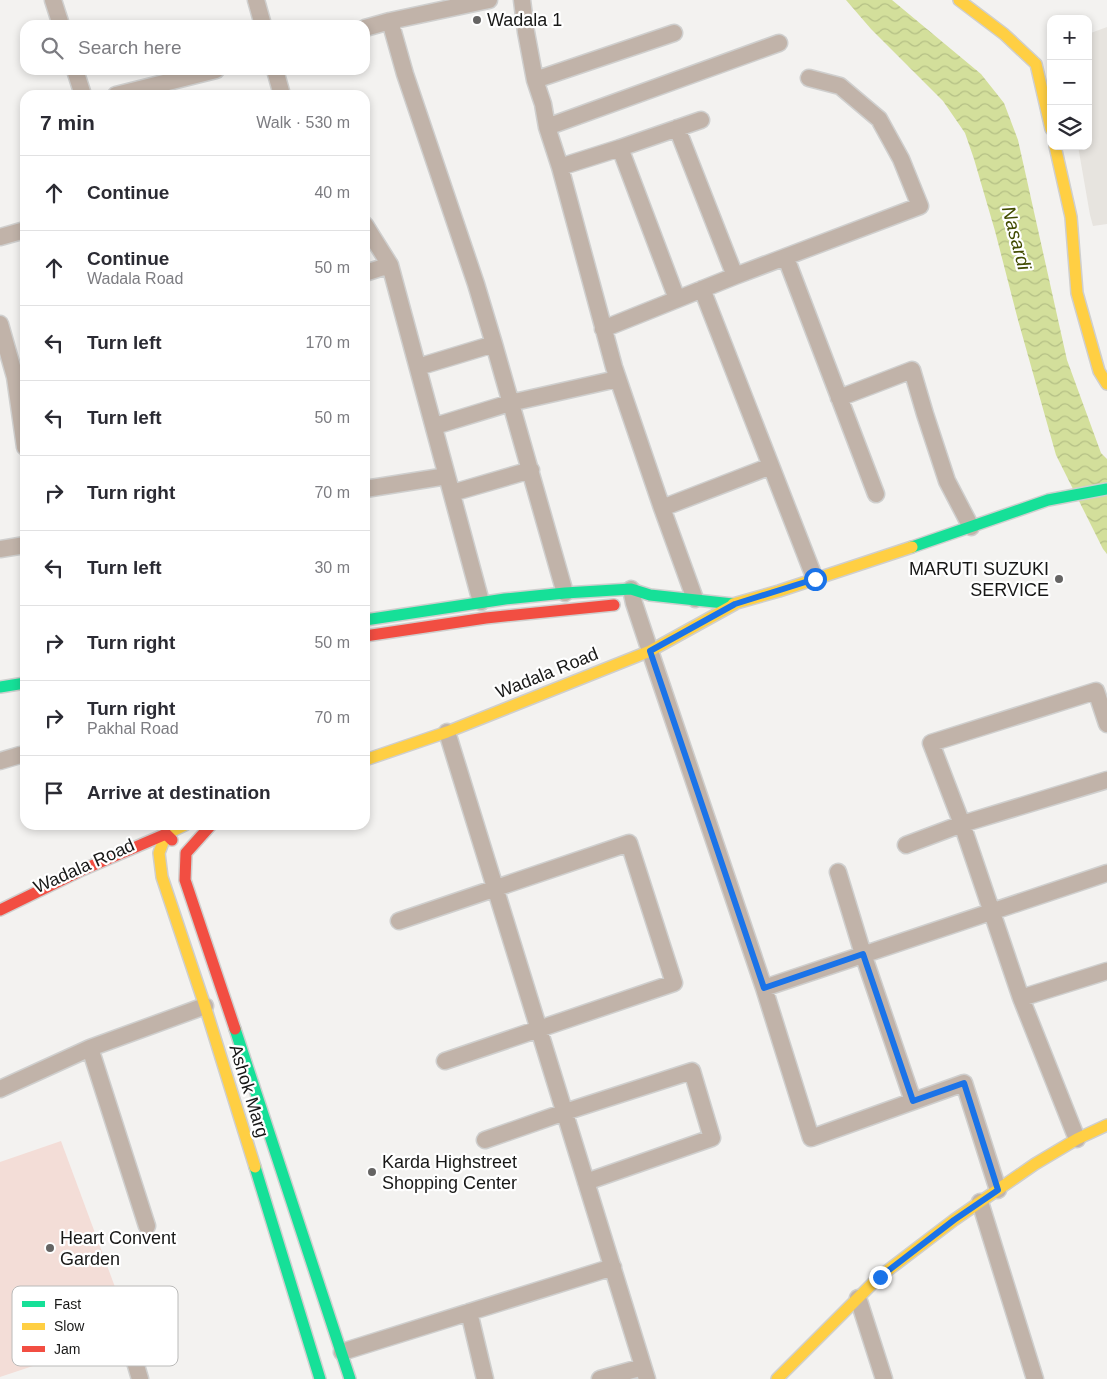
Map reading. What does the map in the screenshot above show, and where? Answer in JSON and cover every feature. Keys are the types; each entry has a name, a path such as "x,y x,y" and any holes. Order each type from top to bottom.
{"street":[{"path":"53,0 59,20"},
{"path":"256,0 262,20"},
{"path":"370,26 390,20 489,0"},
{"path":"522,0 535,80 543,104 546,127 560,167 617,379 695,599"},
{"path":"959,0 1004,34 1036,64 1047,112"},
{"path":"390,20 404,74 476,284 565,593"},
{"path":"535,80 674,33"},
{"path":"546,127 779,43"},
{"path":"77,75 81,90"},
{"path":"136,90 196,75"},
{"path":"276,75 281,90"},
{"path":"603,329 735,276 920,206 901,159 879,119 840,86 809,78"},
{"path":"560,167 701,120"},
{"path":"677,128 735,276"},
{"path":"620,148 677,299"},
{"path":"1056,150 1071,217 1077,293 1099,371 1107,384"},
{"path":"0,237 20,231"},
{"path":"370,233 390,265 481,602"},
{"path":"786,258 876,494"},
{"path":"370,272 390,265"},
{"path":"702,289 815,579"},
{"path":"0,324 20,375"},
{"path":"418,366 494,344"},
{"path":"839,398 912,370 924,414 947,481 971,527"},
{"path":"434,426 510,403 617,379"},
{"path":"662,508 771,466"},
{"path":"452,493 531,470"},
{"path":"370,488 447,476"},
{"path":"370,635 633,596 650,595 735,604 815,579 1048,500 1107,489"},
{"path":"0,549 20,546"},
{"path":"370,619 481,602 565,593 633,596"},
{"path":"633,596 764,988 811,1138 964,1083 998,1190"},
{"name":"Wadala Road","path":"370,758 447,732 650,651 735,604"},
{"path":"0,687 20,685"},
{"path":"1077,1139 1021,998 962,824 931,743 1096,691 1107,724"},
{"path":"447,732 645,1373 600,1379"},
{"path":"0,761 20,755"},
{"path":"906,844 962,824 1107,780"},
{"path":"160,830 166,834"},
{"path":"166,834 174,830"},
{"path":"166,834 168,854 204,830"},
{"name":"Wadala Road","path":"0,910 89,866 166,834"},
{"name":"Ashok Marg","path":"166,834 168,854 162,877 205,1006 320,1379"},
{"path":"399,921 629,843 674,983 444,1061"},
{"name":"Ashok Marg","path":"168,854 185,880 350,1379"},
{"path":"838,872 863,954 913,1101"},
{"path":"764,988 1107,873"},
{"path":"1021,998 1107,971"},
{"path":"0,1089 90,1048 205,1006"},
{"path":"90,1048 147,1226"},
{"path":"485,1140 692,1071 712,1138 586,1182"},
{"path":"777,1379 880,1277 954,1220 1035,1164 1077,1139 1107,1125"},
{"path":"980,1202 1035,1379"},
{"path":"342,1352 612,1267"},
{"path":"858,1298 884,1379"},
{"path":"469,1312 485,1379"},
{"path":"136,1366 140,1379"}],"shaded area":[{"path":"1107,27 1107,224 1093,226 1079,150 1092,150 1092,33"},
{"name":"Heart Convent Garden","path":"61,1141 115,1286 12,1286 12,1366 33,1366 0,1377 0,1162"}],"water":[{"name":"Nasardi","path":"846,0 892,0 981,74 1004,103 1018,140 1067,360 1101,453 1107,459 1107,554 1056,455 995,231 965,133 943,101 871,29"}],"traffic: fast":[{"path":"912,547 1048,500 1107,489"},
{"path":"370,619 505,599 631,589 650,595 733,604"},
{"path":"0,687 20,684"},
{"path":"235,1029 350,1379"},
{"path":"255,1167 320,1379"}],"traffic: slow":[{"path":"959,0 1004,34 1036,64 1047,112"},
{"path":"1056,150 1071,217 1077,293 1099,371 1107,384"},
{"path":"733,604 779,591 912,547"},
{"path":"370,758 447,732 650,651 735,604"},
{"path":"174,830 166,834 159,853 162,877 205,1006 255,1167"},
{"path":"777,1379 879,1277 954,1220 1035,1164 1077,1139 1107,1125"}],"traffic: jam":[{"path":"370,635 486,618 614,605"},
{"path":"207,830 186,853 185,880 235,1029"},
{"path":"0,910 82,870 166,834 172,840"}],"place":[{"name":"Wadala 1","path":"477,20"},
{"name":"MARUTI SUZUKI SERVICE","path":"1059,579"},
{"name":"Karda Highstreet Shopping Center","path":"372,1172"},
{"name":"Heart Convent Garden","path":"50,1248"}],"route":[{"path":"815,579 735,604 650,651 764,988 863,954 913,1101 964,1083 998,1190 954,1220 880,1277"}]}
